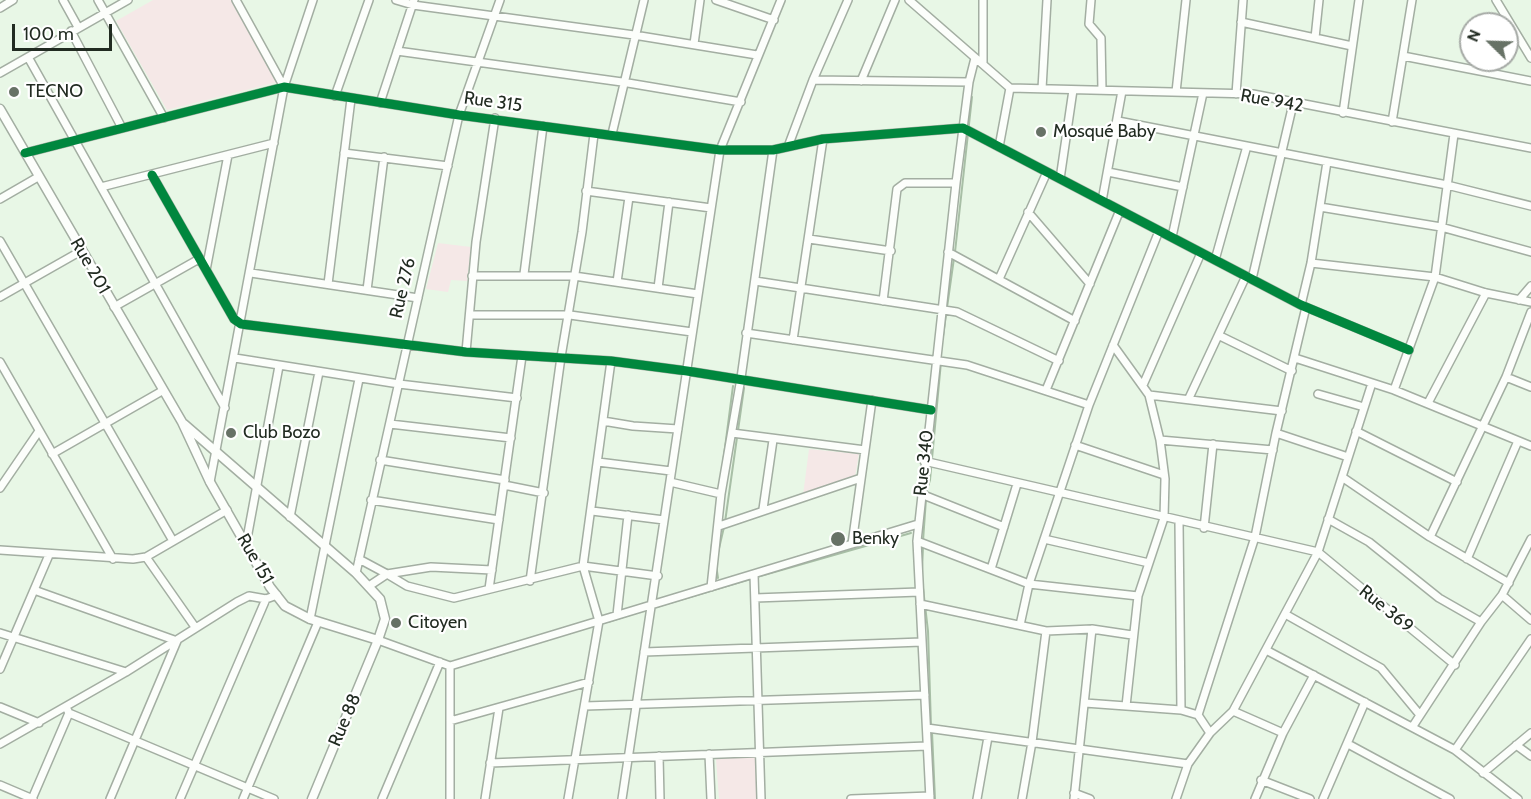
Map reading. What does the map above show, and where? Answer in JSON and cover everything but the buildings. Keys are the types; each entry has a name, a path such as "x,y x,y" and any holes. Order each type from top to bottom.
{"main road":[{"name":"Rue 201","path":"0,109 182,422"},
{"name":"Rue 88","path":"182,422 356,573 380,599 385,619 378,640 312,799"},
{"name":"Rue 151","path":"182,422 210,482 285,606 314,621 378,640"}],"street":[{"path":"63,0 122,128"},
{"path":"98,0 164,118"},
{"path":"0,73 128,0"},
{"path":"210,482 226,409 284,87 313,0"},
{"path":"335,96 369,0"},
{"path":"396,0 757,55"},
{"name":"Rue 276","path":"356,573 459,115 500,0"},
{"path":"612,134 622,82 644,0"},
{"path":"694,44 700,0"},
{"path":"716,0 774,20"},
{"path":"622,799 658,576 664,520 720,150 781,0"},
{"path":"789,144 813,80 848,0"},
{"path":"861,81 895,0"},
{"path":"909,0 1010,88 999,147"},
{"path":"983,0 983,64"},
{"path":"1042,89 1047,0"},
{"path":"1091,0 1089,24 1101,38 1102,90"},
{"path":"1176,92 1186,0"},
{"path":"1236,94 1243,0"},
{"path":"1315,38 1319,0"},
{"path":"1343,113 1359,0"},
{"path":"1392,122 1412,0"},
{"path":"1496,0 1531,58"},
{"path":"0,8 9,1"},
{"path":"238,1 284,87"},
{"path":"380,103 413,3"},
{"path":"1241,22 1352,46"},
{"path":"398,51 477,64 622,82 741,102"},
{"path":"1403,56 1531,81"},
{"path":"28,57 226,409"},
{"name":"Rue 340","path":"930,798 919,592 918,524 956,183 969,82 975,58"},
{"path":"813,80 969,82"},
{"name":"Rue 315","path":"25,153 284,87 459,115 495,118 594,134 612,134 720,150 773,150 789,144 823,139 963,128"},
{"name":"Rue 942","path":"1010,88 1253,94 1293,104 1531,148"},
{"path":"1060,179 1073,90"},
{"path":"1102,201 1122,91"},
{"path":"1172,237 1203,93"},
{"path":"328,284 351,99"},
{"path":"1189,398 1249,277 1283,153 1293,104"},
{"path":"466,352 472,276 495,118"},
{"path":"1118,121 1448,185 1531,206"},
{"path":"524,274 543,126"},
{"path":"963,128 1304,306 1409,350"},
{"path":"530,581 544,493 561,357 570,315 582,232 594,134"},
{"path":"1394,390 1434,277 1454,134"},
{"path":"793,340 823,139"},
{"path":"101,188 274,143"},
{"path":"1215,260 1247,146"},
{"path":"711,587 721,494 741,378 773,150"},
{"path":"344,153 448,166"},
{"path":"206,270 228,155"},
{"path":"367,290 384,158"},
{"path":"1198,715 1255,537 1276,433 1295,358 1327,162"},
{"path":"999,279 1047,172"},
{"path":"1108,172 1183,187"},
{"path":"152,175 234,319 241,324 466,352 611,361 741,378 931,410"},
{"path":"0,199 38,177"},
{"path":"883,301 897,189 905,183 956,183"},
{"path":"586,191 711,208"},
{"path":"617,282 629,197"},
{"path":"658,288 669,202"},
{"path":"1320,207 1441,227 1531,252"},
{"path":"1046,390 1120,210"},
{"path":"1028,212 1090,284"},
{"path":"1020,625 1029,584 1089,405 1159,231"},
{"path":"809,239 891,250"},
{"path":"0,241 173,541"},
{"path":"0,297 81,250"},
{"path":"948,252 1075,321"},
{"path":"1143,385 1201,253"},
{"path":"114,307 199,259"},
{"path":"1311,263 1434,277 1486,293 1531,302"},
{"path":"251,273 418,298"},
{"path":"472,276 524,274 574,276 698,294"},
{"path":"755,281 957,312 1059,361"},
{"path":"1519,300 1531,286"},
{"path":"1428,403 1486,293"},
{"path":"1430,537 1506,377 1531,312"},
{"path":"470,315 570,315 692,332"},
{"path":"746,333 967,365 1089,405"},
{"path":"1220,336 1292,371"},
{"path":"1113,345 1149,395 1160,440 1164,475 1164,518 1138,596 1126,706"},
{"path":"489,590 522,356"},
{"path":"235,358 359,379 517,398"},
{"path":"1295,358 1394,390 1531,446"},
{"path":"568,799 599,621 583,566 611,361"},
{"path":"0,363 113,559"},
{"path":"246,544 279,366"},
{"path":"290,517 319,372"},
{"path":"1506,377 1531,387"},
{"path":"243,799 314,621 359,379"},
{"path":"1176,799 1188,764 1210,732 1233,711 1318,552 1372,383"},
{"path":"52,454 162,391"},
{"path":"1318,394 1364,407"},
{"path":"1149,395 1282,411"},
{"path":"852,544 872,400"},
{"path":"603,421 678,429"},
{"path":"390,424 511,438"},
{"path":"0,489 39,431"},
{"path":"1356,431 1457,482"},
{"path":"732,433 865,450"},
{"path":"1276,433 1348,457"},
{"path":"763,509 773,440"},
{"path":"1160,440 1273,450"},
{"path":"1467,559 1518,441"},
{"path":"1204,528 1213,444"},
{"path":"1075,445 1164,475"},
{"path":"380,459 544,493"},
{"path":"924,461 1204,528 1318,552"},
{"path":"598,462 672,471"},
{"path":"719,526 861,477"},
{"path":"1342,477 1430,537 1509,583"},
{"path":"670,482 721,494"},
{"path":"991,569 1017,484"},
{"path":"921,494 1004,526"},
{"path":"371,500 499,520"},
{"path":"0,550 113,559 146,557 227,510"},
{"path":"592,511 664,520"},
{"path":"617,615 628,515"},
{"path":"1328,519 1369,542 1439,598 1481,622"},
{"path":"1179,522 1182,710"},
{"path":"378,640 450,666 918,524"},
{"path":"1044,539 1149,563"},
{"path":"1413,726 1481,622 1502,595 1531,539"},
{"path":"917,541 1029,584 1138,596"},
{"name":"Rue 369","path":"1318,552 1455,665"},
{"path":"0,669 49,555"},
{"path":"146,557 195,627"},
{"path":"359,559 407,586 454,598 583,566 658,576"},
{"path":"369,586 387,574 431,567 492,570"},
{"path":"754,574 761,799"},
{"path":"34,590 177,641"},
{"path":"755,598 919,592"},
{"path":"1502,595 1531,620"},
{"path":"0,744 68,710 177,641 195,627 249,596 266,599 277,596"},
{"path":"180,799 266,599"},
{"path":"920,604 1046,631 1092,629 1132,635"},
{"path":"1285,614 1381,668 1420,715"},
{"path":"1090,799 1074,796 1081,749 1092,629"},
{"path":"1022,799 1032,742 1046,631"},
{"path":"0,633 126,672"},
{"path":"1455,750 1531,639"},
{"path":"110,799 177,641"},
{"path":"644,652 922,642"},
{"path":"1266,650 1455,750 1518,799"},
{"path":"382,799 440,662"},
{"path":"450,666 450,799"},
{"path":"1255,799 1261,780 1283,733 1314,675"},
{"path":"450,721 589,682"},
{"path":"585,706 925,694"},
{"path":"1323,799 1365,702"},
{"path":"1085,703 1182,710 1198,715 1210,732"},
{"path":"0,707 39,723"},
{"path":"486,799 499,708"},
{"path":"68,710 135,741 274,799"},
{"path":"0,785 32,799 68,710"},
{"path":"1233,711 1283,733"},
{"path":"927,728 1188,764"},
{"path":"1483,773 1531,733"},
{"path":"977,799 988,737"},
{"path":"1348,744 1450,799"},
{"path":"1516,745 1531,756"},
{"path":"490,762 927,746"},
{"path":"709,754 711,799"},
{"path":"659,756 660,799"},
{"path":"1261,780 1310,799"},
{"path":"851,799 930,798"}],"shaded area":[{"path":"153,0 232,0 278,82 167,110 116,21"},
{"path":"438,243 471,247 467,281 451,280 448,292 426,289"},
{"path":"809,449 859,454 855,477 803,495"},
{"path":"754,756 757,759 759,799 719,799 716,759"}],"waterway":[{"path":"955,252 972,97"},
{"path":"943,336 954,258"},
{"path":"926,493 930,480 941,362"},
{"path":"723,463 733,386"},
{"path":"725,522 744,388"},
{"path":"923,541 926,499"},
{"path":"717,557 724,527"},
{"path":"757,577 911,533"},
{"path":"709,573 712,543"},
{"path":"922,571 923,547"},
{"path":"716,565 718,578"},
{"path":"653,608 751,579"},
{"path":"923,588 928,631 931,726"},
{"path":"608,622 645,610"},
{"path":"479,661 559,636"},
{"path":"932,732 935,799"}],"cycle path":[{"path":"25,153 284,87 459,115 720,150 773,150 823,139 963,128 1301,305 1409,350"},
{"path":"152,175 234,319 241,324 466,352 611,361 931,410"}],"place":[{"name":"TECNO","path":"14,92"},
{"name":"Mosqué Baby","path":"1041,132"},
{"name":"Club Bozo","path":"231,433"},
{"name":"Benky","path":"838,539"},
{"name":"Citoyen","path":"396,623"}]}
